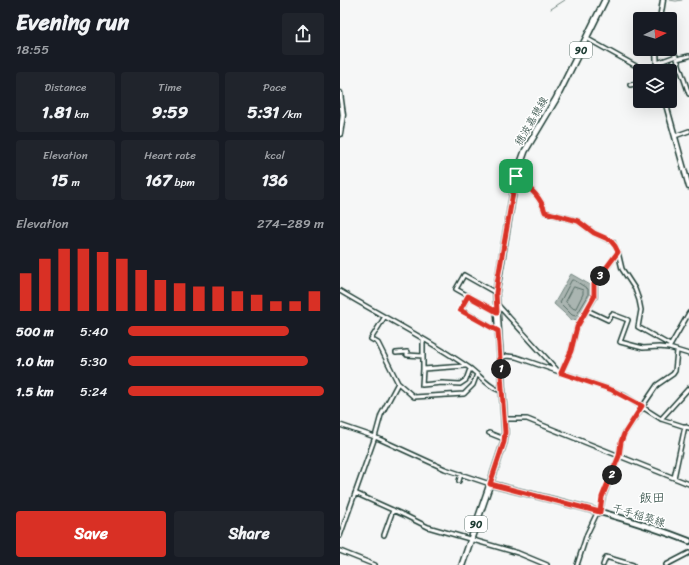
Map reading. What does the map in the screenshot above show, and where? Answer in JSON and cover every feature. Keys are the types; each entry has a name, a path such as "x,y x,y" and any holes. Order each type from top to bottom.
{"main road":[{"name":"穂波嘉穂線","path":"462,565 504,439 505,419 496,293 516,176 525,151 556,99 605,0"},
{"name":"千手稲築線","path":"490,484 599,511 667,532 689,541"}],"street":[{"path":"661,12 663,0"},
{"path":"586,38 633,64"},
{"path":"656,56 657,63 676,56"},
{"path":"689,56 677,59 689,94"},
{"path":"340,93 343,115 340,134"},
{"path":"667,108 689,187"},
{"path":"674,136 689,131"},
{"path":"516,176 541,201 545,212 578,221 594,233 610,240 618,252 622,268 635,289 639,300 640,310 638,327 677,351 689,354"},
{"path":"560,373 571,351 577,327 594,297 594,284 618,252"},
{"path":"496,293 464,275 456,289 497,312"},
{"path":"340,291 384,318 423,339 466,366 496,390 503,391"},
{"path":"468,296 460,310 498,331"},
{"path":"496,304 560,373"},
{"path":"587,310 608,320 612,314 628,320 620,342 643,348 669,346"},
{"path":"669,346 689,313"},
{"path":"384,318 371,339 378,342 398,383 414,397 464,394 473,385 477,374"},
{"path":"423,339 422,385 442,383 460,384 466,380 470,369"},
{"path":"577,565 619,456 624,434 657,385 675,371 677,351"},
{"path":"396,353 407,352 407,355 423,356"},
{"path":"500,358 512,356 612,390 642,406 661,419 689,428"},
{"path":"423,369 466,366"},
{"path":"340,536 375,437 381,414 398,383"},
{"path":"661,419 689,388"},
{"path":"505,419 527,419 689,484"},
{"path":"340,425 375,437 445,469 490,484"},
{"path":"674,478 685,426"},
{"path":"489,433 504,439"},
{"path":"459,481 461,474"},
{"path":"355,494 428,527 518,553 547,565"},
{"path":"384,535 393,510"},
{"path":"340,551 375,565"},
{"path":"666,565 689,553"},
{"path":"603,565 606,557 633,565"}],"water":[{"path":"571,274 592,286 592,297 578,322 575,319 573,321 554,304"}],"waterway":[{"path":"551,9 565,0"},
{"path":"669,0 682,0"}],"district":[{"name":"飯田","path":"652,497"}],"route":[{"path":"516,176 541,201 545,212 578,221 594,233 613,242 618,252 594,284 594,297 577,327 571,351 561,373 612,390 642,406 624,434 619,456 602,497 600,512 490,484 504,442 505,432 498,331 460,310 468,296 497,312 496,293 498,278 516,176"}]}
